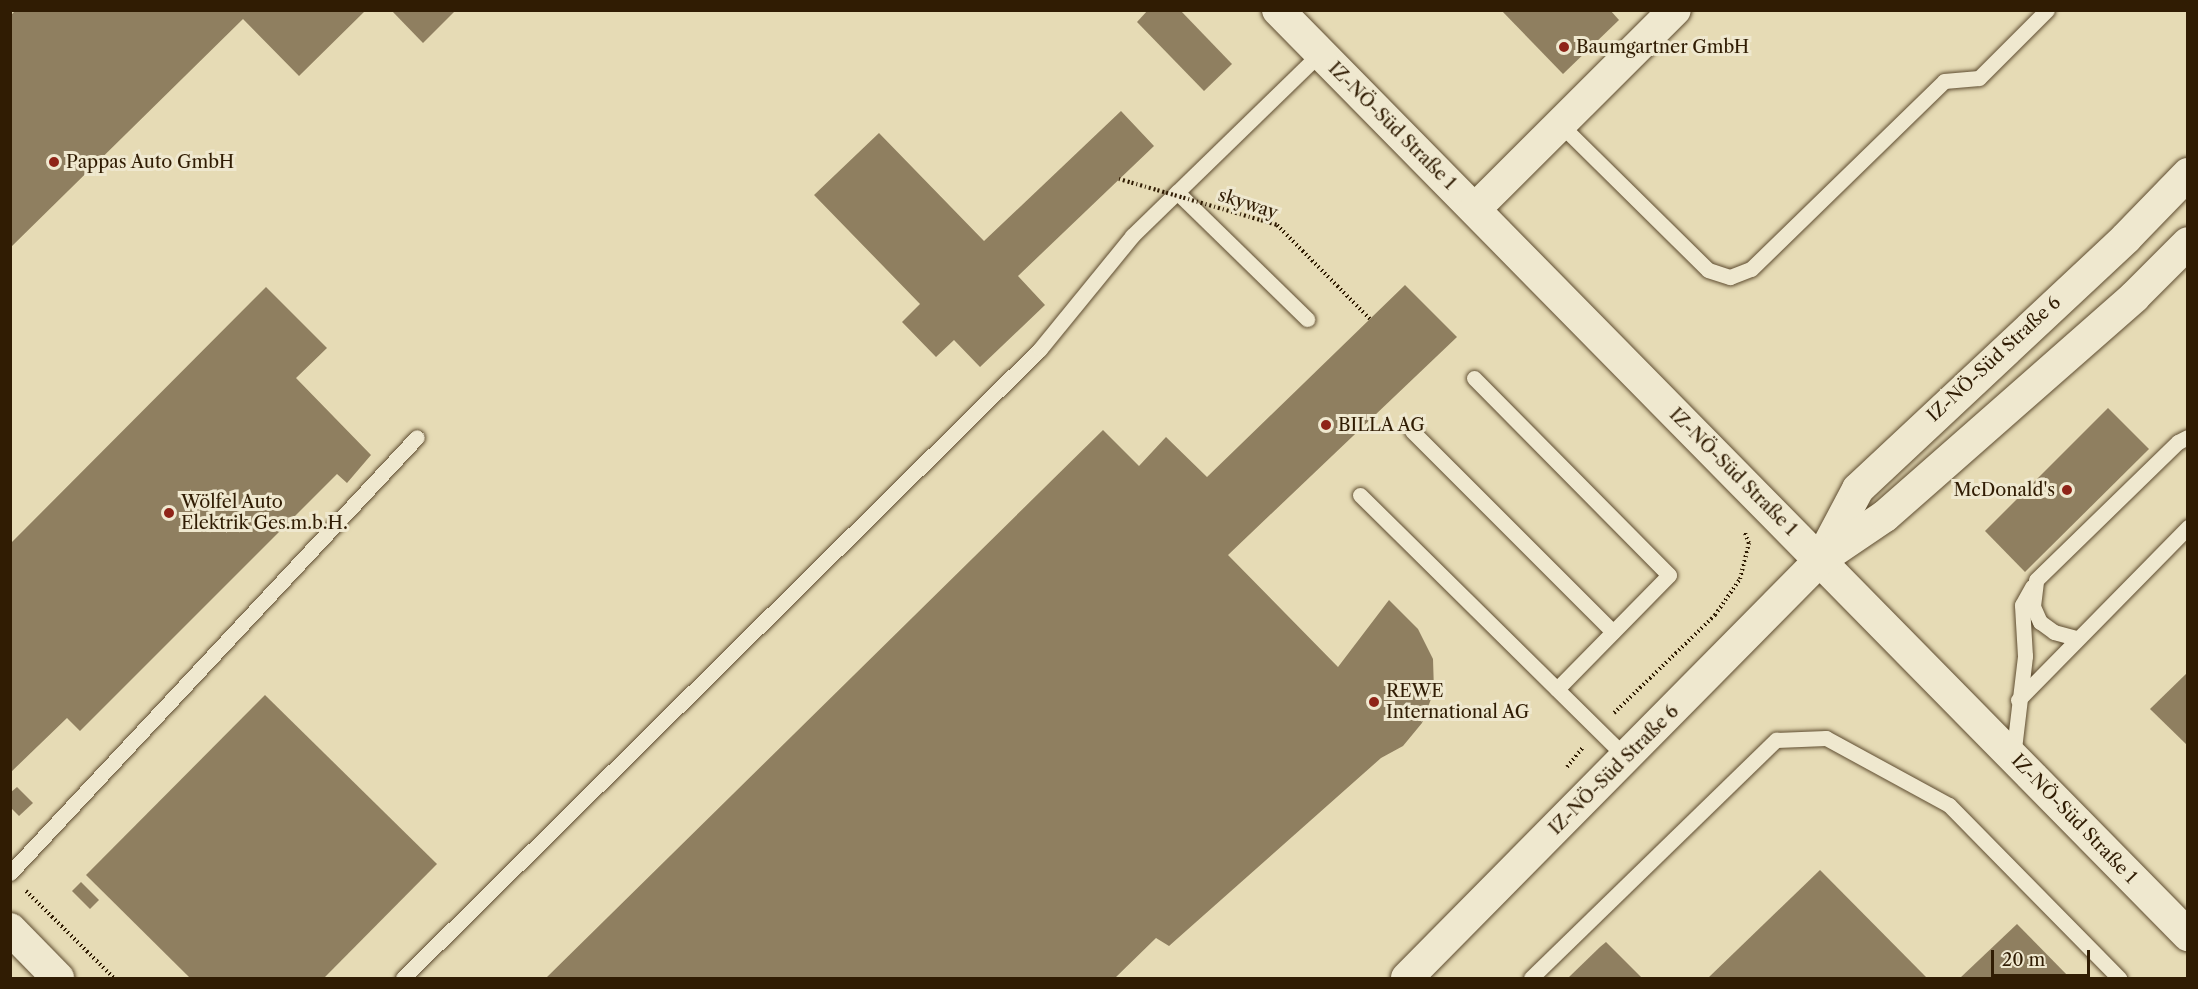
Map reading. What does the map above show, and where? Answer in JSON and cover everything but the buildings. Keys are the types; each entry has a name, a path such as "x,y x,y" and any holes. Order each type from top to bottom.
{"street":[{"name":"IZ-NÖ-Süd Straße 1","path":"1278,10 2187,935"},
{"path":"1475,209 1675,10"},
{"name":"IZ-NÖ-Süd Straße 6","path":"1821,560 1858,489 2126,238 2187,174"},
{"name":"IZ-NÖ-Süd Straße 6","path":"1407,978 1821,560 1885,516 2134,297 2187,243"},
{"path":"10,929 57,978"}],"lane":[{"path":"1561,125 1708,270 1730,277 1751,269 1944,81 1979,78 2047,10"},
{"path":"402,978 1040,349 1132,236 1319,54"},
{"path":"1178,192 1307,319"},
{"path":"1474,378 1669,575 1557,689"},
{"path":"1412,431 1613,632"},
{"path":"14,879 417,437"},
{"path":"2013,757 2025,656 2022,605 2036,580 2178,442 2187,437"},
{"path":"1360,495 1627,758"},
{"path":"2018,700 2076,638 2187,527"},
{"path":"2036,580 2034,606 2040,622 2054,632 2076,638"},
{"path":"1531,978 1776,740 1826,738 1949,805 2119,978"}],"path":[{"name":"skyway","path":"1119,179 1277,225 1370,319"},
{"path":"14,879 114,978"}],"place":[{"name":"Baumgartner GmbH","path":"1564,47"},
{"name":"Pappas Auto GmbH","path":"54,162"},
{"name":"BILLA AG","path":"1326,425"},
{"name":"McDonald's","path":"2067,490"},
{"name":"Wölfel Auto Elektrik Ges.m.b.H.","path":"169,513"},
{"name":"REWE International AG","path":"1374,702"}]}
